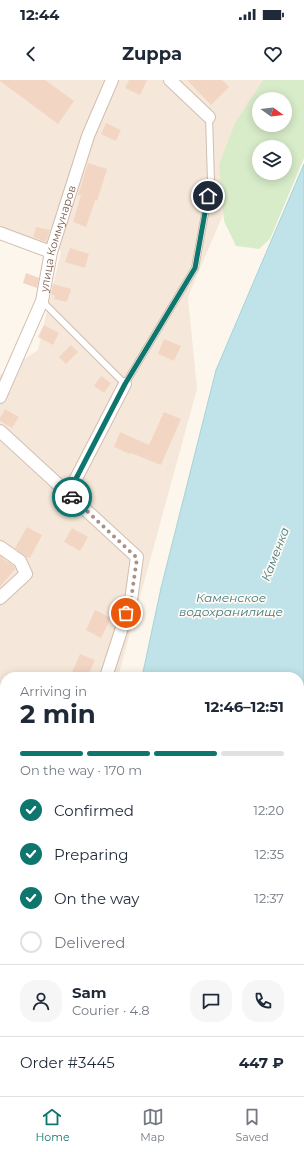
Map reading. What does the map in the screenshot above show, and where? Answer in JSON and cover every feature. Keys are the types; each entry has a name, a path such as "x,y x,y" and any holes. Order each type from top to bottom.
{"street":[{"name":"улица Коммунаров","path":"0,397 42,301 51,252 88,136 112,80"},
{"path":"170,80 209,117"},
{"path":"0,233 51,252"},
{"path":"68,494 125,384"},
{"path":"0,431 137,558 131,600 108,672"},
{"path":"0,547 20,561 26,574 0,598"}],"lane":[{"path":"42,301 125,384 195,268 211,181 209,117"}],"shaded area":[{"path":"0,80 280,80 267,92 252,92 252,132 258,132 255,140 252,140 252,146 188,297 197,389 119,672 0,672 0,375 38,350 61,251 0,228"}],"green space":[{"path":"263,80 304,80 304,158 270,239 259,249 236,246 224,221 219,165 235,123 252,97 252,132 292,132 292,92 255,92"}],"water":[{"name":"Каменское водохранилище","path":"304,164 304,672 143,672 161,588 216,370"}],"building":[{"path":"0,80 45,80 74,101 58,124"},
{"path":"129,80 147,80 140,95 125,88"},
{"path":"187,80 222,80 229,87 211,105"},
{"path":"106,123 121,130 116,141 101,134"},
{"path":"88,163 107,169 97,201 95,200 86,227 73,222 81,195 78,195"},
{"path":"36,227 50,230 46,242 33,237"},
{"path":"70,248 89,254 85,268 65,262"},
{"path":"26,273 39,278 37,288 23,283"},
{"path":"53,284 71,289 67,302 54,299 55,296 51,294"},
{"path":"44,325 59,333 53,345 38,337"},
{"path":"164,339 181,346 174,361 158,354"},
{"path":"71,345 78,352 66,364 59,357"},
{"path":"101,376 111,383 104,393 94,386"},
{"path":"5,409 19,417 12,428 0,421"},
{"path":"164,412 181,419 161,465 114,447 120,432 149,445"},
{"path":"27,527 42,535 30,558 26,557 15,548"},
{"path":"72,528 88,537 80,551 64,542"},
{"path":"0,556 14,566 15,569 0,587"},
{"path":"95,610 111,618 101,638 86,630"},
{"path":"80,654 95,660 89,672 72,672"}],"way so far":[{"path":"72,497 137,558 131,600 126,613"}],"route":[{"path":"72,497 68,494 125,384 195,268 208,196"}],"water label":[{"name":"Каменка","path":"275,554"}]}
